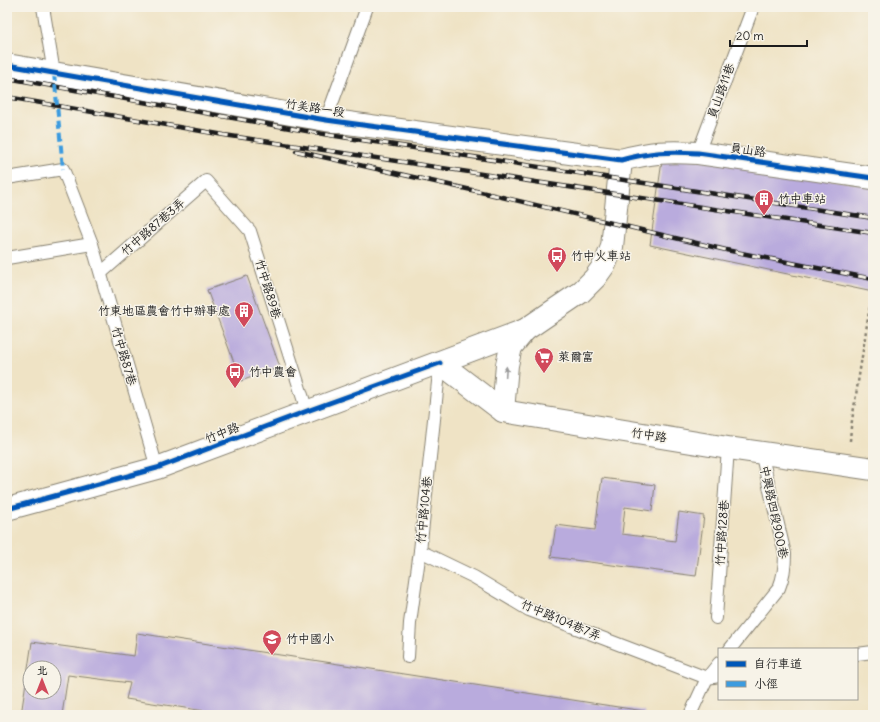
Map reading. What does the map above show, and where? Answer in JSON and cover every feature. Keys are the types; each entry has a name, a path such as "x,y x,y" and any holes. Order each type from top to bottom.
{"street":[{"name":"竹美路一段","path":"7,65 326,120 621,160"},
{"name":"員山路","path":"621,160 644,154 671,151 698,153 873,178"},
{"name":"竹中路","path":"7,509 156,468 525,330 581,292 595,278 605,264 612,247 621,160"},
{"path":"503,411 507,365 511,347 525,330"},
{"name":"竹中路","path":"440,363 503,411 728,448 873,469"}],"lane":[{"path":"43,7 54,73"},
{"path":"326,120 366,7"},
{"name":"員山路11巷","path":"698,153 753,7"},
{"name":"竹中路87巷","path":"7,178 63,169 92,244 156,468"},
{"name":"竹中路87巷3弄","path":"101,273 206,180"},
{"name":"竹中路89巷","path":"206,180 250,231 306,411"},
{"path":"7,258 92,244"},
{"name":"竹中路104巷","path":"408,657 410,623 420,551 440,363"},
{"name":"竹中路128巷","path":"716,618 728,448"},
{"name":"中興路四段900巷","path":"731,648 779,588 784,572 785,554 761,452"},
{"name":"竹中路104巷7弄","path":"420,551 474,577 529,610 713,677"},
{"path":"858,654 873,652"},
{"path":"690,715 713,677 718,665"}],"path":[{"path":"849,466 851,427 873,286"}],"building":[{"name":"竹中車站","path":"663,154 873,186 873,292 650,245"},
{"name":"竹東地區農會竹中辦事處","path":"247,276 280,367 241,381 207,290"},
{"path":"602,478 655,485 652,511 625,507 622,534 675,541 679,512 704,516 696,576 551,557 556,525 595,530"},
{"path":"137,633 644,711 644,715 231,715 126,699 130,683 68,675 62,715 21,715 23,700 62,700 62,660 29,660 32,642 134,656"}],"railway":[{"path":"7,78 329,135 873,218"},
{"path":"7,97 224,135 873,233"},
{"path":"296,151 485,193 726,250 873,279"}],"marked path":[{"path":"54,73 63,169"}],"cycle path":[{"path":"7,65 326,120 621,160 641,155 660,153 698,153 873,178"},
{"path":"7,509 157,468 307,411 440,363"}],"place":[{"name":"竹中車站","path":"764,216"},
{"name":"竹中火車站","path":"557,273"},
{"name":"竹東地區農會竹中辦事處","path":"244,328"},
{"name":"萊爾富","path":"544,374"},
{"name":"竹中農會","path":"235,389"},
{"name":"竹中國小","path":"272,656"}]}
